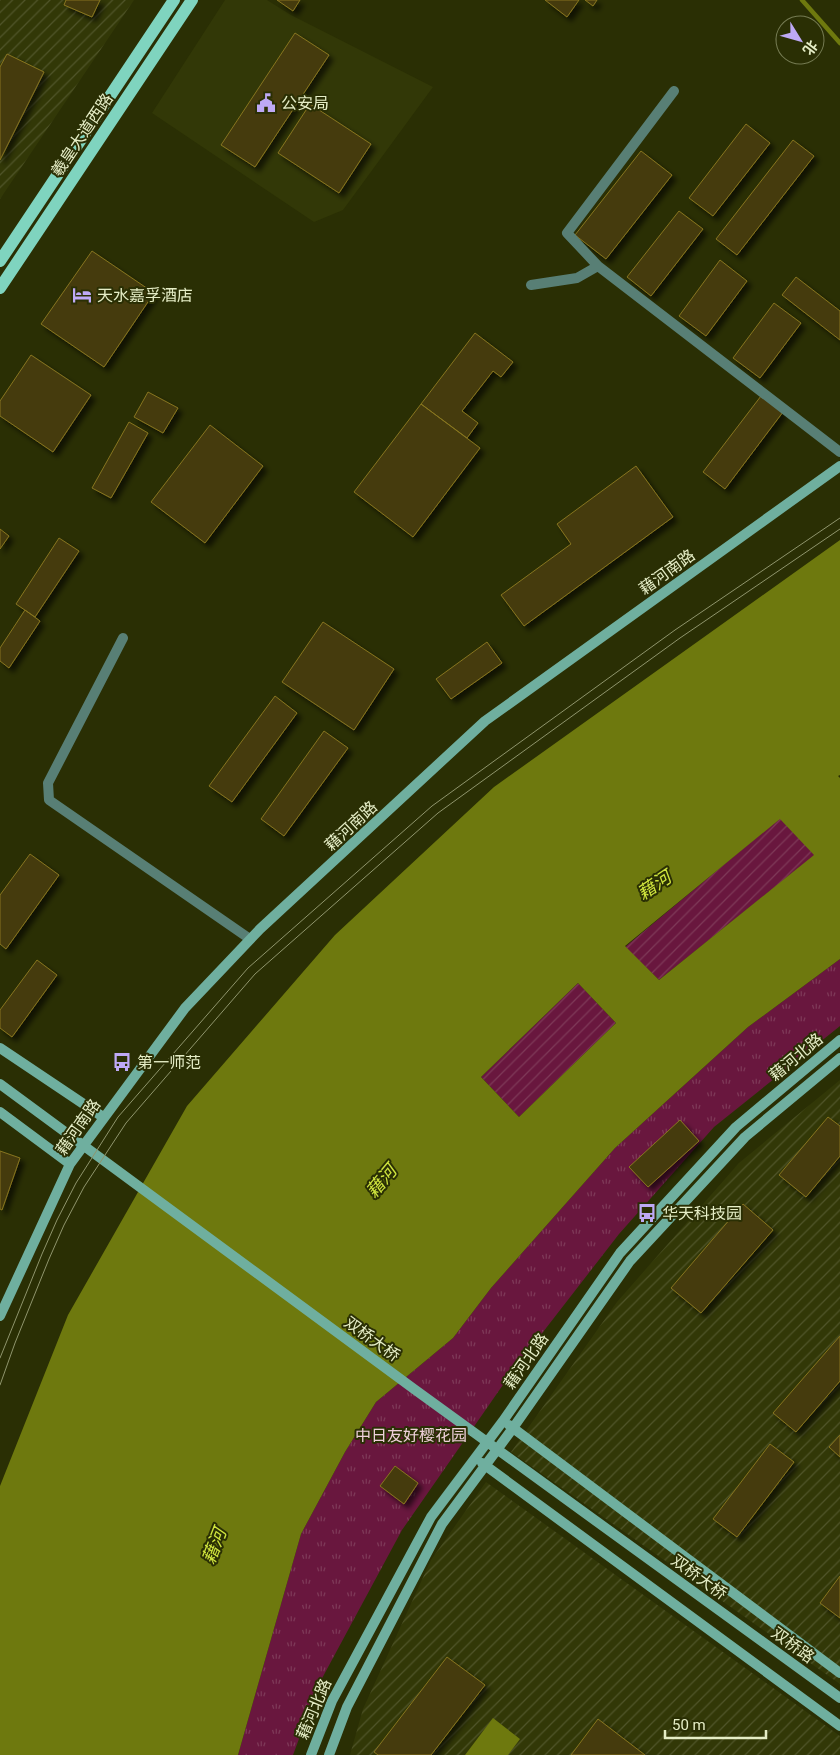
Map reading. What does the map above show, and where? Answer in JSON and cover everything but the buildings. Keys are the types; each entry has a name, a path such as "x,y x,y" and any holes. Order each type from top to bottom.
{"main road":[{"name":"羲皇大道西路","path":"0,261 174,0"},
{"name":"羲皇大道西路","path":"0,288 192,0"},
{"name":"藉河南路","path":"0,1316 70,1164 185,1008 250,939 485,721 840,466"},
{"name":"藉河北路","path":"311,1755 332,1701 431,1517 503,1421 620,1253 736,1127 840,1040"},
{"path":"0,1048 103,1117"},
{"name":"藉河北路","path":"329,1755 347,1707 442,1524 486,1466 630,1262 745,1137 840,1058"},
{"name":"双桥大桥","path":"0,1084 422,1395 727,1615"},
{"path":"0,1112 70,1164"},
{"path":"503,1421 840,1674"},
{"path":"475,1458 840,1726"},
{"name":"双桥路","path":"727,1615 840,1698"}],"street":[{"path":"674,91 567,233 598,266 840,452"},
{"path":"532,285 577,278 598,266"},
{"path":"123,638 48,783 48,800 250,939"}],"shaded area":[{"path":"0,0 134,0 0,199"},
{"path":"225,0 267,0 291,15 433,87 343,210 314,222 152,113"},
{"path":"840,1080 840,1684 511,1452 617,1302 739,1163"},
{"path":"486,1482 840,1736 840,1755 350,1755 363,1709 431,1560"}],"green space":[{"path":"780,818 815,855 659,980 625,947"},
{"name":"中日友好樱花园","path":"840,959 840,1026 714,1127 619,1234 512,1372 402,1530 320,1682 293,1755 238,1755 301,1534 345,1452 376,1402 453,1338 491,1288 615,1148 748,1027"},
{"path":"578,983 616,1023 519,1117 481,1077"}],"water":[{"name":"藉河","path":"840,540 840,775 838,776 840,778 840,959 748,1027 615,1148 491,1288 453,1338 376,1402 345,1452 301,1534 238,1755 0,1755 0,1486 68,1315 187,1106 335,935 494,787","holes":["780,819 814,855 659,980 625,946","578,983 616,1023 519,1117 481,1077"]},
{"path":"493,1718 520,1739 508,1755 465,1755"}],"waterway":[{"path":"802,0 840,43"}],"tram line":[{"path":"0,1358 42,1254 76,1183 118,1117 248,968 432,806 675,630 840,518"},
{"path":"0,1385 49,1259 84,1187 126,1123 255,974 438,813 680,638 840,529"}],"place":[{"name":"公安局","path":"266,103"},
{"name":"天水嘉孚酒店","path":"82,295"},
{"name":"第一师范","path":"122,1062"},
{"name":"华天科技园","path":"647,1213"}]}
